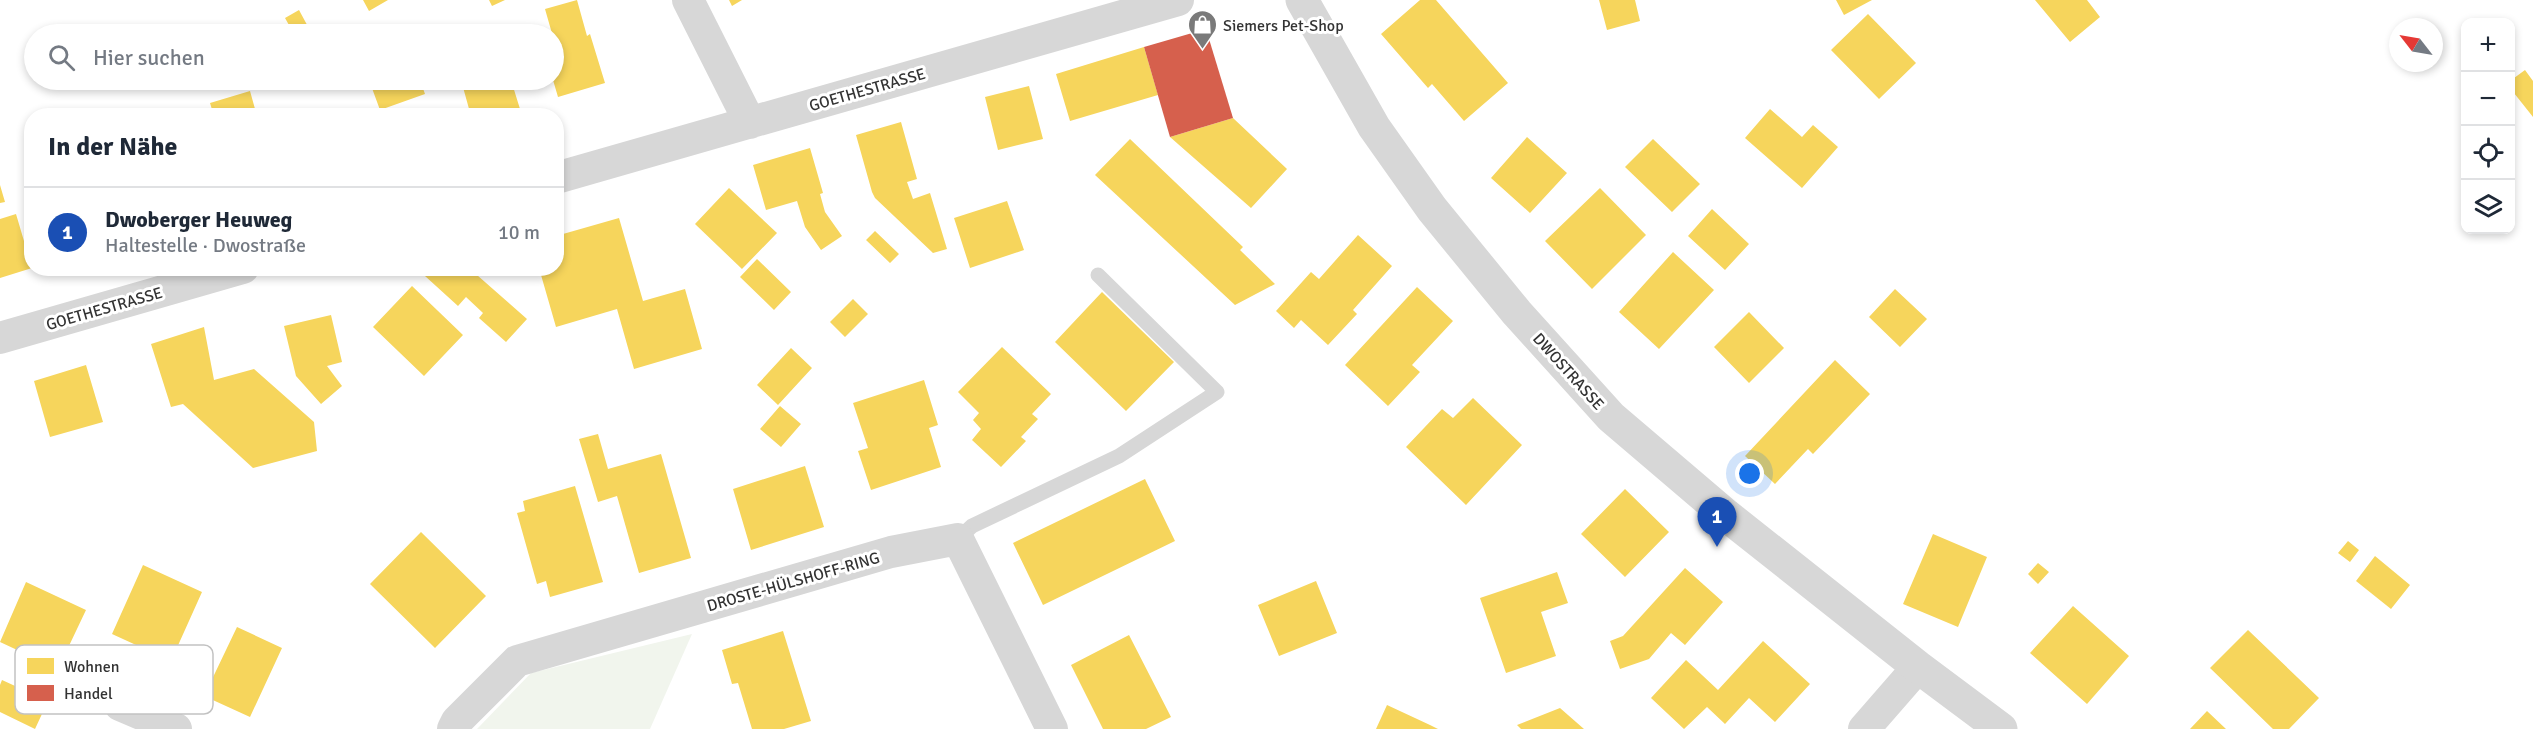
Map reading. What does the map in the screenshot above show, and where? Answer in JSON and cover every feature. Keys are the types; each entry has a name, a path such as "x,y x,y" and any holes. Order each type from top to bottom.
{"street":[{"path":"688,0 750,123"},
{"name":"GOETHESTRASSE","path":"564,176 1178,0"},
{"name":"DWOSTRASSE","path":"1302,0 1374,127 1432,209 1517,313 1611,417 1726,515 1918,668 2001,729"},
{"name":"GOETHESTRASSE","path":"0,338 215,276"},
{"path":"958,539 1052,729"},
{"name":"DROSTE-HÜLSHOFF-RING","path":"453,729 457,721 518,660 891,552 958,539"},
{"path":"1864,729 1918,668"},
{"path":"141,714 176,729"}],"lane":[{"path":"958,539 972,526 1119,456 1217,392 1098,275"}],"shaded area":[{"path":"692,634 650,729 477,729 531,673"}],"building: Wohnen":[{"path":"363,0 388,0 369,11"},
{"path":"489,0 505,0 492,6"},
{"path":"577,0 587,36 590,34 605,83 558,97 556,90 564,90 564,24 549,24 545,9"},
{"path":"729,0 742,0 732,6"},
{"path":"1420,0 1436,0 1508,83 1464,121 1432,84 1428,88 1381,34"},
{"path":"1599,0 1635,0 1640,21 1607,30"},
{"path":"1836,0 1872,0 1844,15"},
{"path":"2035,0 2087,0 2100,17 2070,42"},
{"path":"299,10 307,24 288,24 285,18"},
{"path":"1868,14 1916,63 1879,99 1831,50"},
{"path":"1144,47 1158,95 1070,121 1056,74"},
{"path":"2525,70 2533,81 2533,117 2515,94 2515,77"},
{"path":"1029,86 1043,139 998,150 985,97"},
{"path":"373,90 424,90 425,94 386,108 379,108"},
{"path":"464,90 514,90 520,108 469,108"},
{"path":"250,91 255,108 212,108 210,103"},
{"path":"1770,109 1802,137 1813,125 1838,147 1802,188 1745,138"},
{"path":"1233,118 1287,169 1251,208 1170,137"},
{"path":"901,122 917,179 907,182 913,199 930,193 947,249 933,253 875,198 872,192 856,135"},
{"path":"1527,137 1567,173 1530,213 1491,178"},
{"path":"1130,139 1243,247 1240,250 1275,284 1235,305 1095,175"},
{"path":"1653,139 1700,184 1672,212 1625,167"},
{"path":"810,148 823,193 820,194 825,212 842,236 821,250 805,227 797,201 766,210 753,165"},
{"path":"0,185 5,202 0,203"},
{"path":"729,188 777,233 742,269 695,224"},
{"path":"1600,188 1646,235 1592,289 1545,241"},
{"path":"1007,201 1024,250 970,268 954,218"},
{"path":"1712,209 1749,244 1725,270 1688,236"},
{"path":"16,214 24,241 24,270 0,278 0,219"},
{"path":"619,218 643,301 685,289 702,349 634,369 617,309 556,327 541,276 564,276 564,234"},
{"path":"875,231 899,254 890,263 866,240"},
{"path":"1358,235 1392,266 1353,310 1357,314 1328,345 1301,320 1294,328 1276,311 1311,272 1319,279"},
{"path":"1673,252 1714,290 1659,349 1619,312"},
{"path":"757,259 791,292 774,310 740,277"},
{"path":"425,276 478,276 527,319 506,342 479,318 483,313 466,297 458,306"},
{"path":"412,286 463,335 424,376 373,327"},
{"path":"1417,287 1453,321 1412,365 1420,372 1388,406 1345,365"},
{"path":"1895,289 1927,319 1900,347 1869,317"},
{"path":"1102,292 1174,362 1126,411 1055,342"},
{"path":"853,299 868,314 845,337 830,322"},
{"path":"1749,312 1784,348 1749,383 1714,347"},
{"path":"331,315 342,362 327,366 342,386 321,404 296,376 284,326"},
{"path":"204,327 214,380 254,369 314,422 317,451 253,468 183,404 171,407 151,344"},
{"path":"1002,347 1051,394 1032,414 1038,419 1021,437 1026,441 1001,467 972,440 981,429 973,420 979,413 958,392"},
{"path":"791,348 812,368 778,405 757,385"},
{"path":"1835,360 1870,394 1813,454 1808,449 1775,484 1745,456"},
{"path":"86,365 103,422 50,437 34,381"},
{"path":"924,380 938,425 929,428 941,467 871,490 858,451 868,448 853,403"},
{"path":"1473,398 1522,445 1466,505 1406,447 1442,409 1453,418"},
{"path":"780,406 801,424 781,447 760,429"},
{"path":"598,434 608,469 661,454 691,558 639,573 617,496 598,502 579,439"},
{"path":"805,466 824,527 751,550 733,489"},
{"path":"1145,479 1175,541 1043,605 1013,543"},
{"path":"575,486 603,582 550,597 546,581 537,584 517,513 525,511 523,501"},
{"path":"1625,489 1669,532 1625,577 1581,534"},
{"path":"421,532 486,596 435,648 370,584"},
{"path":"1933,534 1987,557 1958,627 1903,604"},
{"path":"2348,541 2359,550 2350,562 2338,553"},
{"path":"2375,556 2410,585 2391,609 2356,581"},
{"path":"2038,563 2049,572 2038,584 2028,574"},
{"path":"143,565 202,592 178,645 136,645 112,634"},
{"path":"1685,568 1723,602 1685,645 1671,633 1649,659 1620,669 1610,641 1623,636"},
{"path":"1557,572 1568,603 1541,612 1556,656 1506,673 1480,598"},
{"path":"1316,581 1337,633 1279,656 1258,605"},
{"path":"26,582 86,610 69,645 15,645 15,649 0,642"},
{"path":"2073,606 2129,656 2087,704 2030,653"},
{"path":"237,627 282,648 250,717 213,700 213,677"},
{"path":"2248,630 2319,698 2289,729 2273,729 2210,668"},
{"path":"783,631 811,721 784,729 752,729 738,683 732,684 722,650"},
{"path":"1129,635 1171,717 1146,729 1103,729 1071,665"},
{"path":"1763,641 1810,684 1775,722 1749,698 1725,724 1707,707 1684,729 1651,698 1686,660 1718,690"},
{"path":"2,680 15,686 15,714 42,714 35,729 0,712"},
{"path":"1387,705 1430,725 1438,729 1376,729"},
{"path":"1560,708 1584,729 1521,729 1517,725"},
{"path":"2207,711 2226,729 2190,729"}],"building: Handel":[{"path":"1206,29 1233,118 1170,137 1144,47"}],"place":[{"name":"Siemers Pet-Shop","path":"1202,50"},
{"name":"Dwoberger Heuweg","path":"1717,547"}]}
